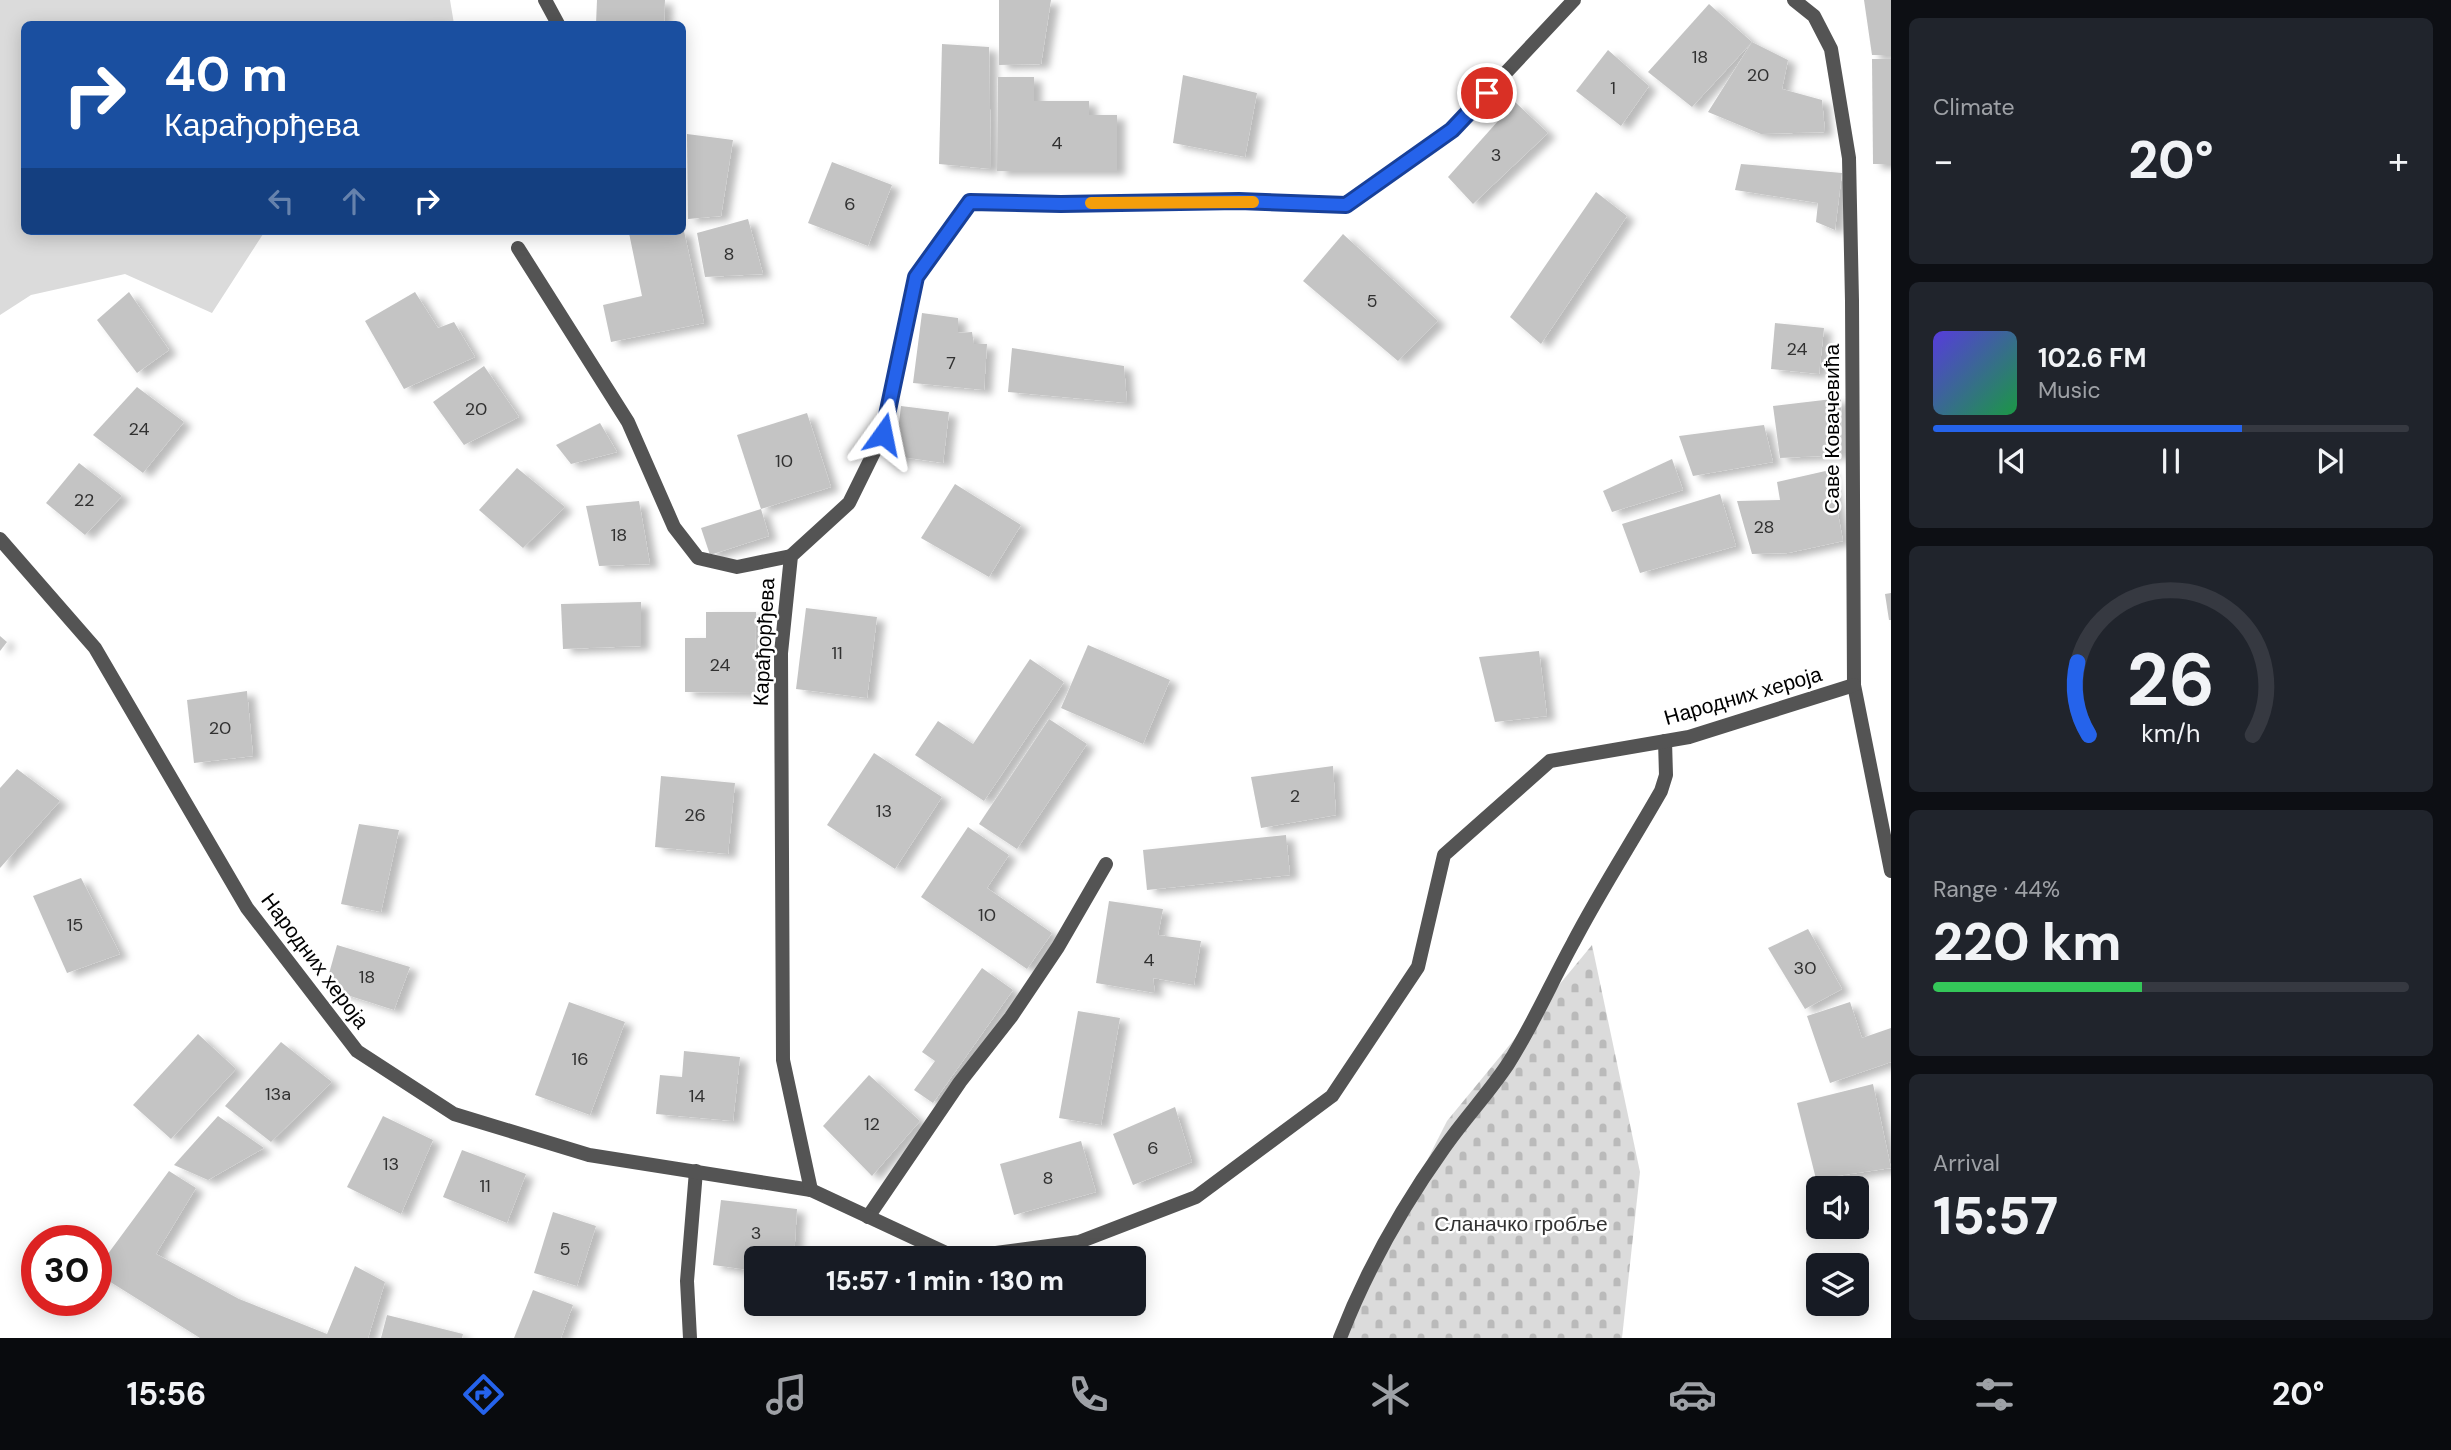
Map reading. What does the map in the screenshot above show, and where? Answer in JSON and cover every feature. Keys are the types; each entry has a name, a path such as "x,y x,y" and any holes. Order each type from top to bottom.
{"street":[{"path":"545,0 556,21"},
{"name":"Карађорђева","path":"811,1190 783,1060 780,653 791,556 849,503 883,434 916,277 970,202 1061,204 1239,201 1346,205 1452,130 1574,0"},
{"name":"Саве Ковачевића","path":"1794,0 1814,16 1832,49 1849,158 1854,685 1891,871"},
{"path":"1814,16 1815,0"},
{"path":"518,248 628,422 674,527 698,558 737,567 791,556"},
{"name":"Народних хероја","path":"0,539 94,648 247,908 357,1051 453,1114 589,1155 811,1190 931,1246"},
{"name":"Народних хероја","path":"1048,1246 1079,1242 1196,1197 1332,1096 1418,967 1444,855 1550,761 1689,737 1854,685"},
{"path":"1340,1338 1377,1255 1409,1199 1508,1063 1542,1006 1600,894 1661,791 1666,775 1665,741"},
{"path":"868,1217 960,1082 1011,1017 1058,947 1105,864"},
{"path":"690,1338 687,1281 696,1171"}],"green space":[{"path":"0,0 450,0 454,21 21,21 21,235 262,235 212,313 125,274 31,295 0,315"},
{"name":"Сланачко гробље","path":"1592,945 1640,1172 1622,1338 1347,1338 1350,1313 1447,1121"}],"building":[{"path":"597,0 665,0 664,21 596,21"},
{"path":"999,0 1051,0 1041,64 999,65"},
{"path":"1864,0 1891,0 1891,55 1872,55"},
{"path":"1709,4 1752,42 1692,107 1648,72"},
{"path":"1752,42 1788,60 1782,89 1822,100 1825,132 1761,134 1708,112"},
{"path":"942,44 989,47 991,169 939,164"},
{"path":"1608,50 1649,86 1621,126 1576,91"},
{"path":"1872,59 1891,59 1891,164 1873,164"},
{"path":"1183,75 1257,93 1245,157 1173,143"},
{"path":"998,77 1034,77 1034,101 1089,101 1089,115 1117,115 1117,171 997,171"},
{"path":"1515,102 1548,133 1473,204 1448,177"},
{"path":"687,134 733,140 721,216 688,219"},
{"path":"832,162 892,185 868,246 808,223"},
{"path":"1741,164 1842,173 1835,230 1816,222 1818,203 1735,190"},
{"path":"1596,192 1627,216 1541,344 1510,317"},
{"path":"748,219 763,274 705,277 697,233"},
{"path":"1343,234 1438,321 1398,361 1303,281"},
{"path":"629,235 685,235 704,323 611,342 603,305 642,296"},
{"path":"129,292 169,350 137,373 97,320"},
{"path":"415,292 438,328 454,322 475,357 404,389 365,321"},
{"path":"922,313 958,318 958,333 972,332 974,344 987,344 984,390 913,383"},
{"path":"1775,323 1824,328 1819,374 1771,369"},
{"path":"1012,348 1124,366 1127,403 1008,392"},
{"path":"484,366 519,417 464,445 433,402"},
{"path":"137,387 184,422 143,473 93,435"},
{"path":"1841,398 1842,455 1780,458 1773,406"},
{"path":"901,406 949,412 943,463 895,456"},
{"path":"807,413 831,487 761,509 737,435"},
{"path":"600,423 617,452 571,464 556,445"},
{"path":"1764,425 1773,462 1693,476 1679,436"},
{"path":"1672,459 1683,490 1612,512 1603,491"},
{"path":"79,463 122,496 85,535 46,503"},
{"path":"517,468 565,507 523,548 479,510"},
{"path":"1830,470 1843,541 1788,553 1752,554 1737,501 1780,500 1777,482"},
{"path":"955,484 1021,525 989,577 921,538"},
{"path":"1720,494 1736,546 1640,573 1622,524"},
{"path":"639,501 650,564 599,566 586,506"},
{"path":"761,509 769,536 710,555 701,528"},
{"path":"1891,593 1891,620 1889,620 1885,594"},
{"path":"641,602 641,646 563,649 561,604"},
{"path":"806,608 877,617 867,698 796,689"},
{"path":"706,612 756,612 755,693 685,692 685,638 706,638"},
{"path":"0,636 7,642 0,651"},
{"path":"1088,645 1170,680 1143,744 1061,708"},
{"path":"1539,651 1547,716 1495,722 1479,657"},
{"path":"1030,659 1064,682 984,801 915,755 938,721 973,744"},
{"path":"247,691 253,756 194,763 187,700"},
{"path":"1049,719 1087,744 1017,849 979,824"},
{"path":"874,753 942,797 895,869 827,825"},
{"path":"1333,766 1336,815 1261,828 1251,777"},
{"path":"17,769 60,801 0,868 0,788"},
{"path":"661,776 735,783 728,854 655,847"},
{"path":"359,824 399,830 381,912 341,904"},
{"path":"968,827 1009,855 987,888 1052,933 1027,969 921,897"},
{"path":"1286,835 1290,875 1147,890 1143,850"},
{"path":"81,878 120,954 67,973 33,896"},
{"path":"1109,901 1163,909 1158,935 1201,941 1194,985 1153,978 1155,993 1096,983"},
{"path":"1808,929 1842,989 1805,1009 1768,948"},
{"path":"337,945 410,967 394,1010 325,988"},
{"path":"982,968 1013,990 933,1103 914,1090 935,1061 922,1052"},
{"path":"569,1002 625,1022 590,1115 535,1095"},
{"path":"1850,1002 1862,1038 1891,1028 1891,1062 1830,1083 1807,1016"},
{"path":"1078,1011 1120,1018 1101,1125 1059,1118"},
{"path":"198,1034 236,1069 171,1139 133,1105"},
{"path":"281,1042 332,1082 271,1142 225,1106"},
{"path":"684,1051 740,1057 733,1121 656,1114 660,1075 682,1077"},
{"path":"869,1075 920,1121 872,1176 823,1126"},
{"path":"1873,1084 1891,1168 1836,1176 1815,1176 1797,1103"},
{"path":"1175,1107 1192,1162 1133,1185 1113,1134"},
{"path":"218,1116 264,1148 208,1180 174,1165"},
{"path":"383,1116 433,1140 401,1214 347,1187"},
{"path":"1081,1141 1096,1192 1014,1215 1000,1164"},
{"path":"462,1150 526,1174 507,1223 443,1197"},
{"path":"169,1171 196,1188 156,1254 239,1299 327,1334 355,1266 385,1282 368,1338 200,1338 112,1283 112,1248"},
{"path":"721,1200 797,1209 795,1246 744,1246 744,1269 713,1265"},
{"path":"553,1212 596,1226 577,1286 534,1273"},
{"path":"533,1290 573,1305 561,1338 514,1338"},
{"path":"387,1315 463,1334 462,1338 381,1338"}],"slow traffic":[{"path":"1091,203 1253,202"}],"route":[{"path":"883,434 916,277 970,202 1061,204 1239,201 1346,205 1452,130 1487,93"}]}
